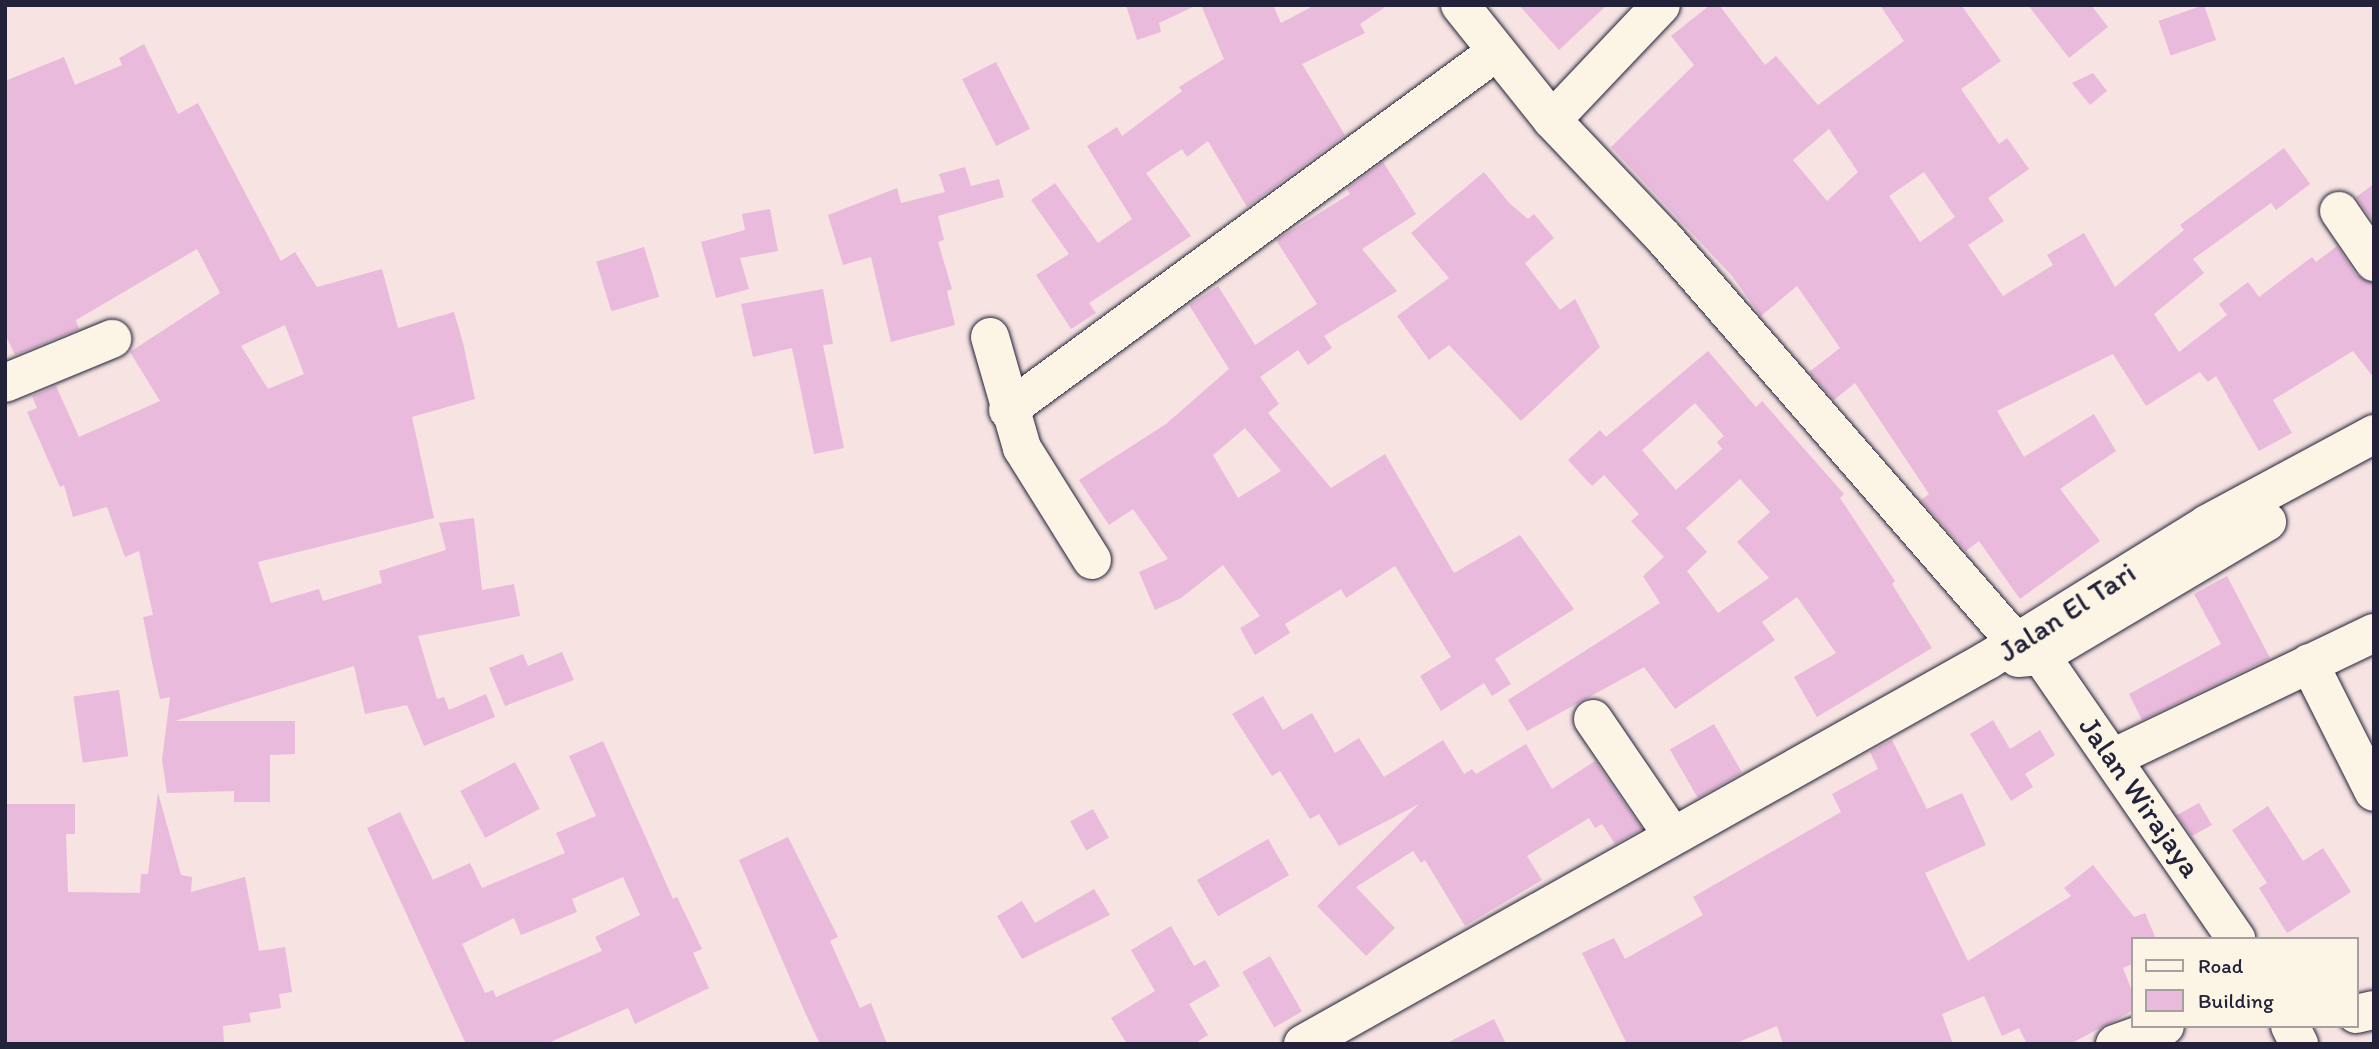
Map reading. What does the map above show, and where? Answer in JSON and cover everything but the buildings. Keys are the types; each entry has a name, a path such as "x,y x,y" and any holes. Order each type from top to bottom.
{"street":[{"name":"Jalan Wirajaya","path":"1460,5 1552,120 1664,238 2014,652 2115,757 2235,937"},
{"path":"1552,120 1661,5"},
{"path":"1008,410 1496,52"},
{"path":"2339,211 2374,262"},
{"path":"990,337 1008,410 1022,448 1091,560"},
{"path":"5,383 112,339"},
{"name":"Jalan El Tari","path":"2014,652 2207,524 2374,435"},
{"name":"Jalan El Tari","path":"2014,652 2221,547 2374,465"},
{"path":"2115,757 2374,633"},
{"path":"1303,1044 1672,835 2014,652"},
{"path":"2309,663 2374,792"},
{"path":"1593,719 1672,835"},
{"path":"2115,1044 2159,1028"}]}
